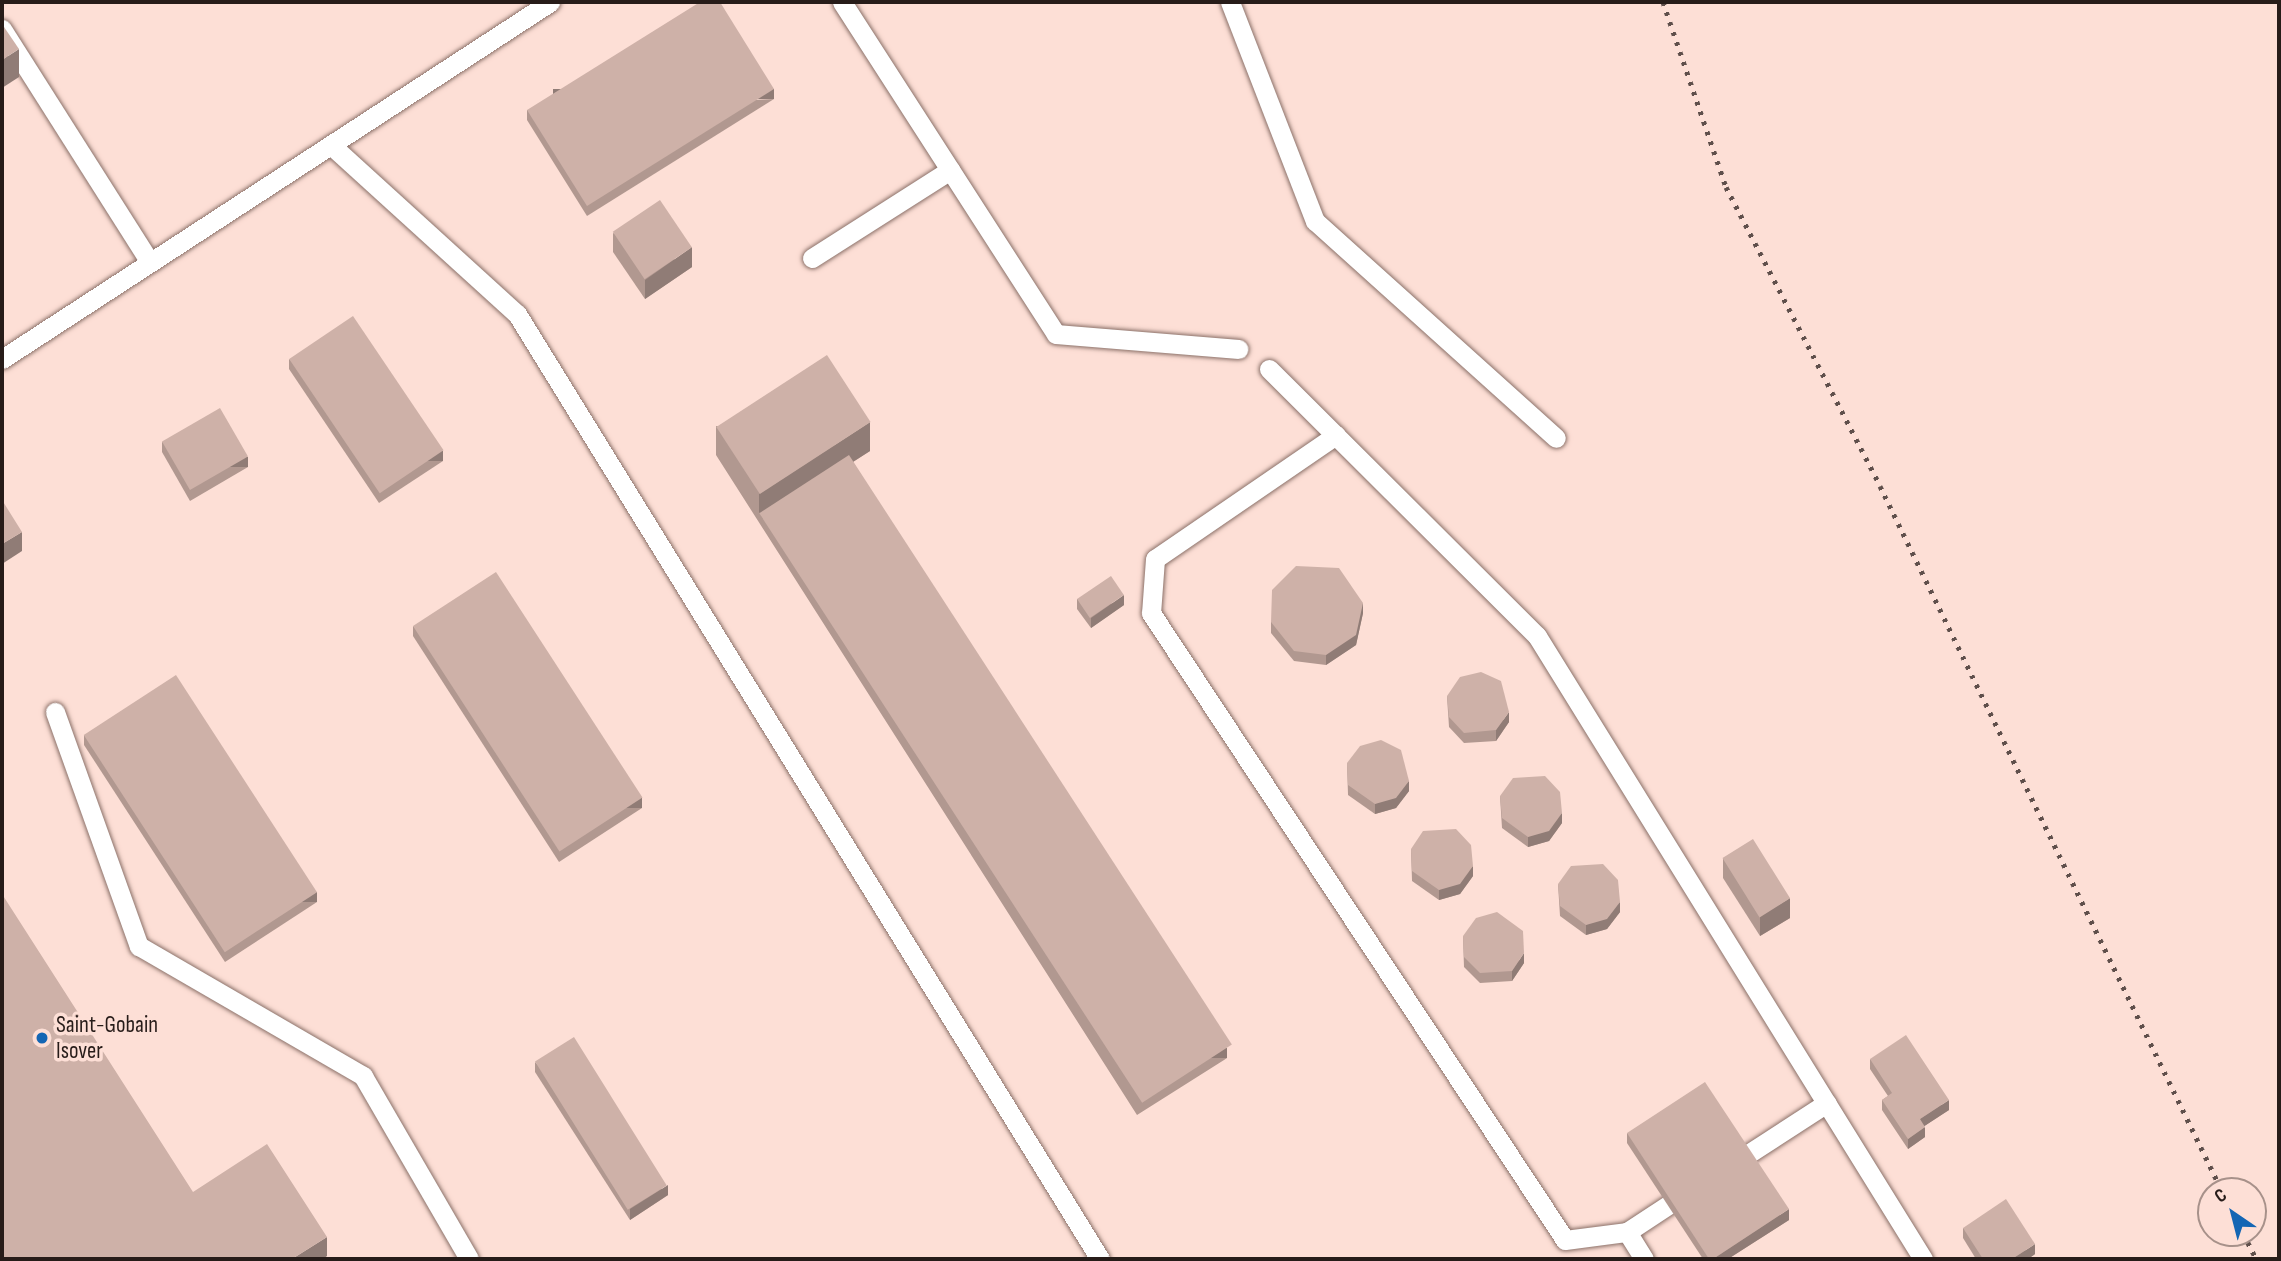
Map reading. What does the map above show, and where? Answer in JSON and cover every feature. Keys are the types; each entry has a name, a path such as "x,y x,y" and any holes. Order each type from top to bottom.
{"lane":[{"path":"2,359 550,2"},
{"path":"842,2 1056,334 1238,349"},
{"path":"1230,2 1315,221 1556,438"},
{"path":"2,29 150,262"},
{"path":"331,145 517,314 1100,1259"},
{"path":"813,258 950,170"},
{"path":"1269,369 1537,636 1923,1259"},
{"path":"1336,435 1156,559 1152,613 1565,1241 1627,1232 1827,1102"},
{"path":"55,712 139,946 363,1076 469,1259"},
{"path":"1627,1232 1644,1259"}],"building":[{"path":"700,2 720,2 774,89 587,206 527,110"},
{"path":"2,24 19,49 2,60"},
{"path":"660,200 692,247 645,279 613,232"},
{"path":"353,316 444,450 380,493 289,359"},
{"path":"827,355 871,422 760,494 716,427"},
{"path":"220,408 248,456 190,490 162,442"},
{"path":"849,455 1232,1045 1142,1103 759,513"},
{"path":"2,500 22,532 2,544"},
{"path":"1296,566 1339,568 1363,603 1356,635 1326,655 1294,651 1271,622 1272,590"},
{"path":"496,572 643,798 559,852 413,626"},
{"path":"1111,576 1124,595 1090,618 1077,599"},
{"path":"1481,672 1501,681 1509,712 1496,730 1464,733 1449,717 1447,696 1460,677"},
{"path":"176,675 317,892 225,952 84,735"},
{"path":"1381,740 1401,750 1409,781 1396,798 1375,804 1348,785 1347,763 1360,746"},
{"path":"1545,776 1560,792 1562,813 1549,831 1528,837 1502,818 1500,796 1513,778"},
{"path":"1456,829 1471,845 1473,866 1460,884 1439,890 1412,871 1411,849 1423,831"},
{"path":"1753,839 1790,898 1760,917 1722,858"},
{"path":"1603,864 1618,880 1620,902 1607,919 1586,925 1560,906 1558,884 1571,866"},
{"name":"Saint-Gobain Isover","path":"2,894 193,1192 267,1144 327,1237 292,1259 2,1259"},
{"path":"1497,912 1523,931 1524,953 1512,971 1480,973 1464,957 1463,936 1476,918"},
{"path":"1906,1035 1949,1100 1920,1119 1925,1127 1908,1139 1882,1100 1892,1093 1870,1059"},
{"path":"574,1037 667,1185 628,1210 535,1061"},
{"path":"1705,1082 1789,1209 1713,1259 1709,1259 1627,1133"},
{"path":"2006,1199 2035,1244 2012,1259 1983,1259 1963,1228"}],"railway":[{"path":"1663,2 1726,187 1880,486 2215,1177"},
{"path":"2250,1247 2256,1259"}],"place":[{"name":"Saint-Gobain Isover","path":"42,1038"}]}
